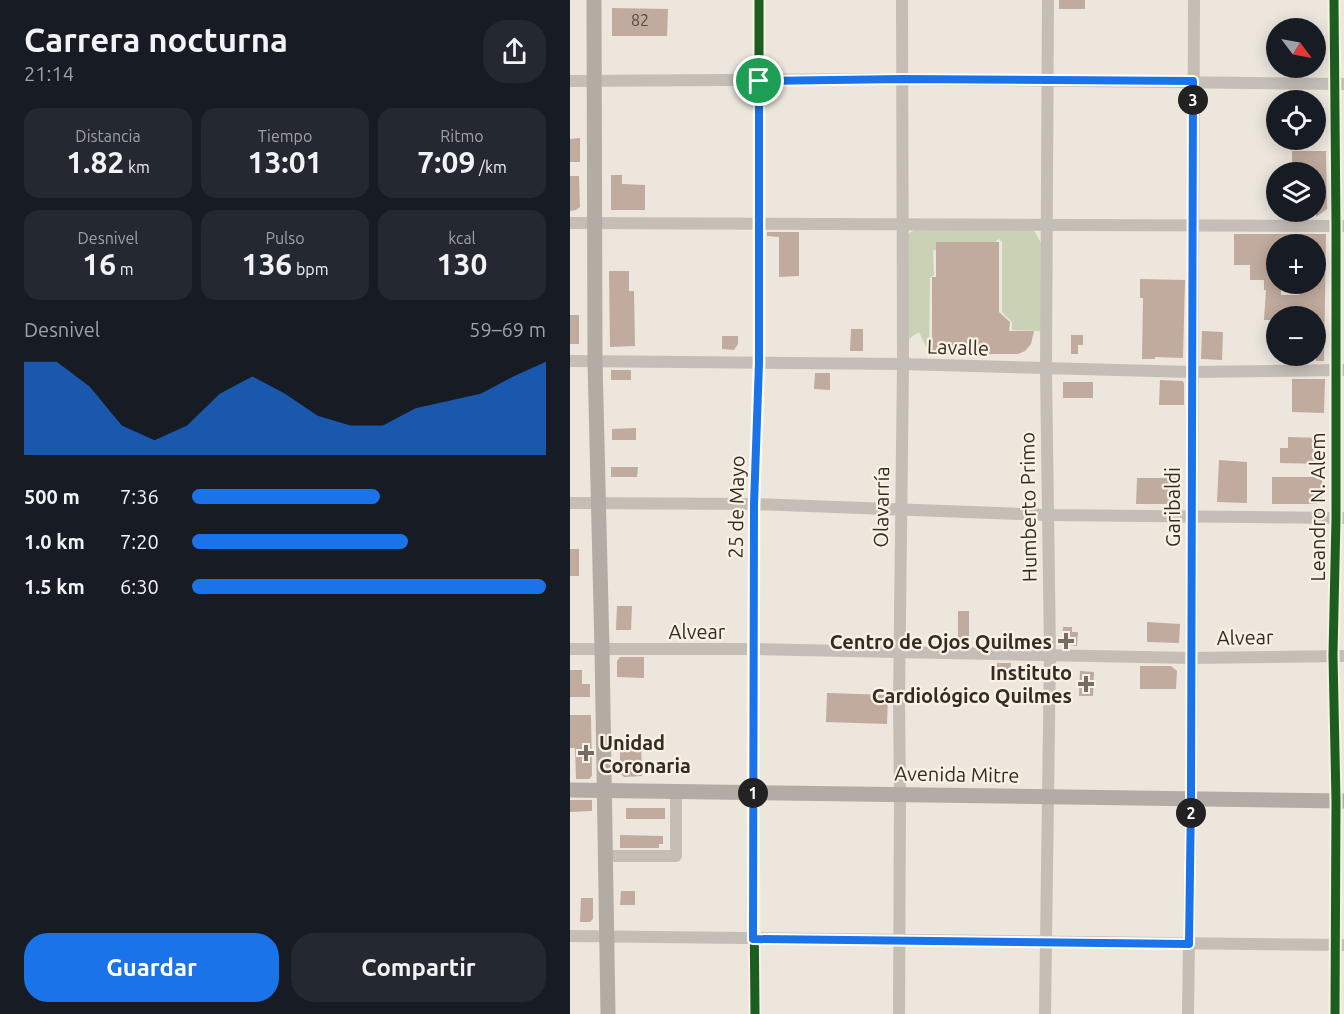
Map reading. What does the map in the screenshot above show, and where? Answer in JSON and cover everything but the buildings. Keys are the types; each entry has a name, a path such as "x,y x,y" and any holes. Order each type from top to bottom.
{"main road":[{"path":"594,0 595,361 607,856 608,1014"},
{"name":"Avenida Mitre","path":"570,790 1340,801"}],"street":[{"name":"25 de Mayo","path":"755,1014 753,939 754,504 759,363 759,0"},
{"name":"Olavarría","path":"899,1014 900,510 903,364 902,0"},
{"name":"Humberto Primo","path":"1045,1014 1050,654 1046,369 1048,0"},
{"name":"Garibaldi","path":"1188,1014 1194,0"},
{"name":"Leandro N. Alem","path":"1334,0 1339,84 1340,226 1340,945 1335,1014"},
{"path":"570,81 902,79 1339,84"},
{"path":"570,223 1340,226"},
{"name":"Lavalle","path":"570,361 903,364 1192,372 1340,370"},
{"path":"570,503 754,504 1048,515 1340,518"},
{"name":"Alvear","path":"570,648 602,650 754,649 1191,658 1339,656"},
{"path":"607,856 676,856 676,792"},
{"path":"570,936 1340,945"}],"green space":[{"path":"916,229 1029,229 1035,232 1042,245 1041,331 1012,330 1012,322 1002,312 1002,242 999,239 996,241 997,249 933,250 934,275 930,278 929,353 919,332 907,340 907,238 909,233"}],"cycle path":[{"path":"755,1014 754,504 759,363 759,0"},
{"path":"1334,0 1335,1014"}],"place":[{"name":"Centro de Ojos Quilmes","path":"1066,641"},
{"name":"Instituto Cardiológico Quilmes","path":"1086,684"},
{"name":"Unidad Coronaria","path":"586,753"}],"route":[{"path":"902,79 1193,81 1189,944 753,939 754,504 759,363 759,81 902,79"}]}
